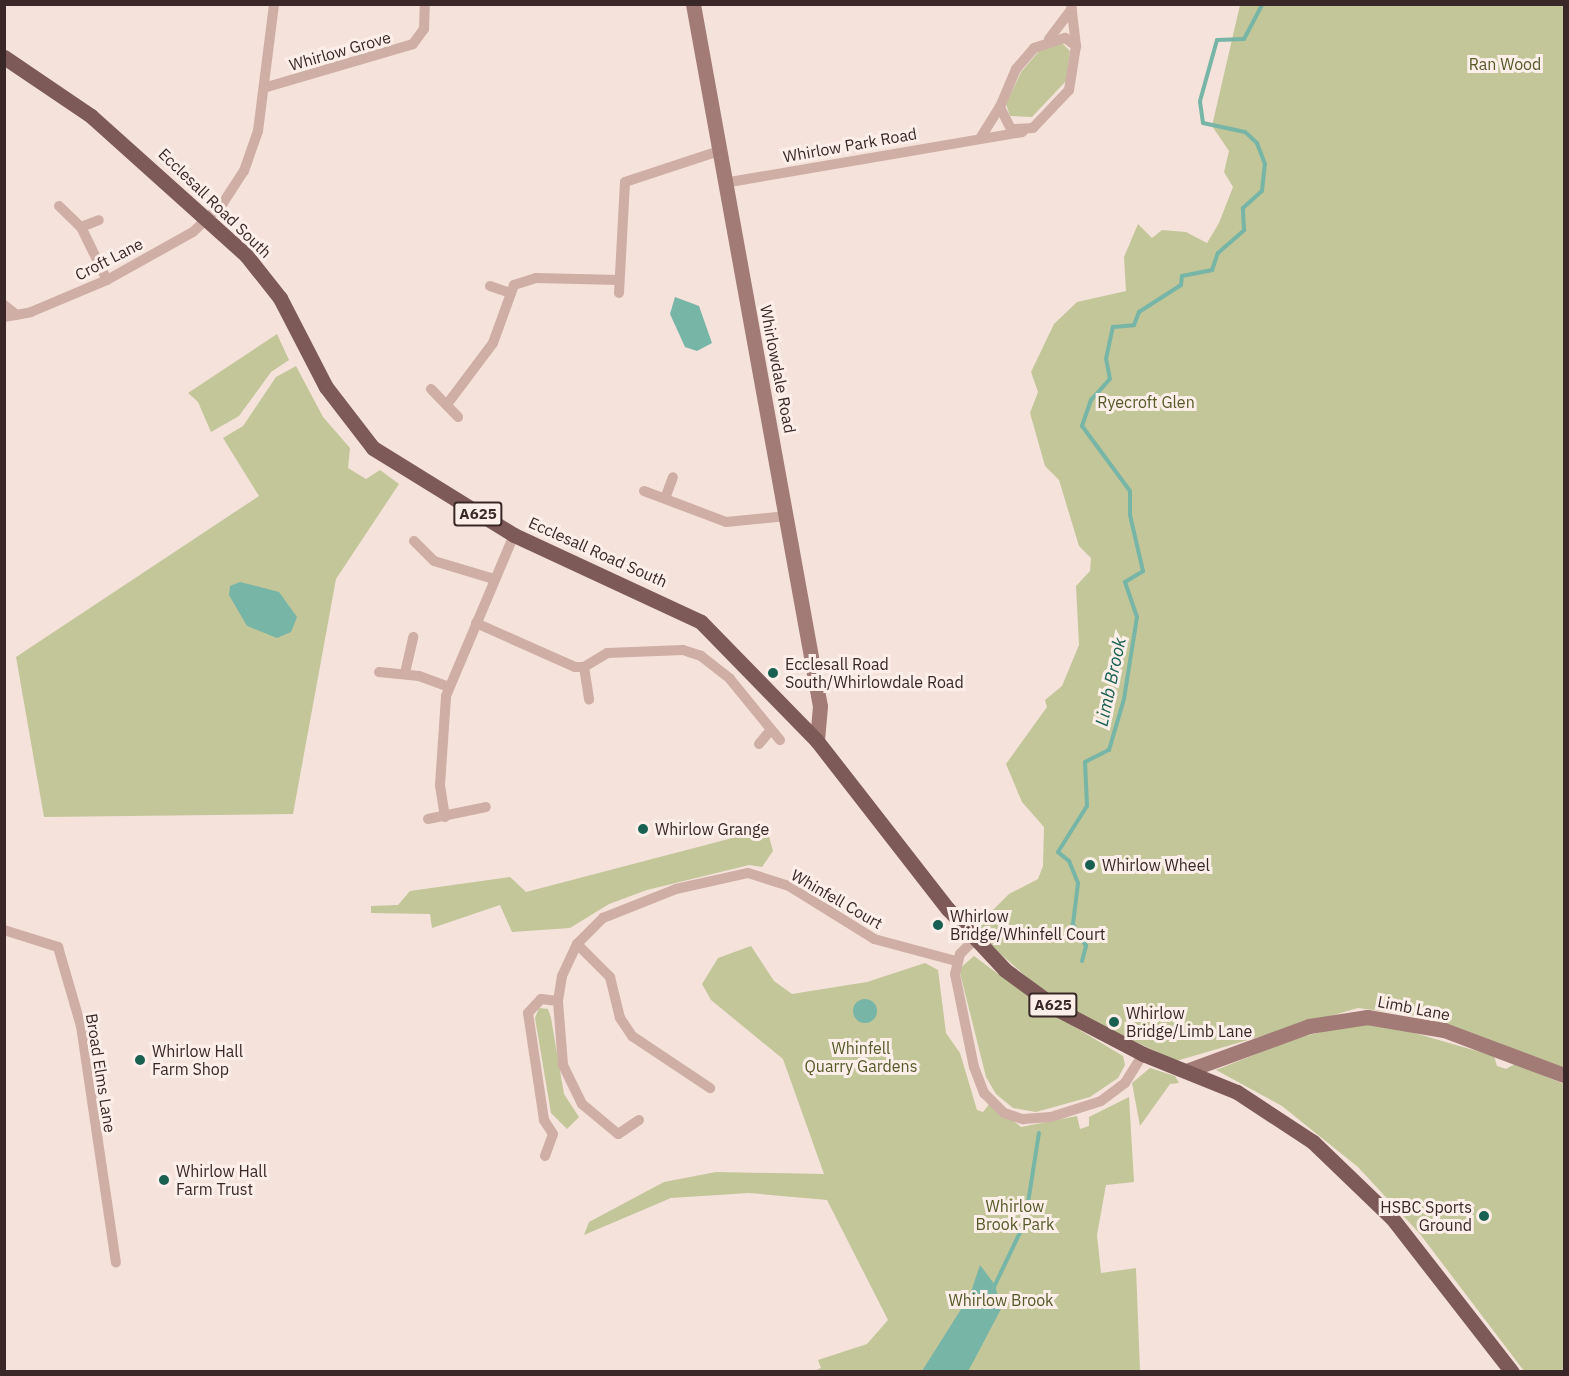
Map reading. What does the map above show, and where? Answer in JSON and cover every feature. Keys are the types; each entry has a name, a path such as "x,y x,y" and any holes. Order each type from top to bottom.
{"main road":[{"name":"Whirlowdale Road","path":"693,4 820,706 817,741"},
{"name":"Ecclesall Road South","path":"4,57 91,116 208,218 280,298 326,387 373,448 514,535 701,622 817,741 974,940 1034,993 1143,1054 1186,1071"},
{"name":"Limb Lane","path":"1186,1071 1309,1026 1367,1017 1444,1030 1564,1075"},
{"name":"A625","path":"1186,1071 1259,1104 1330,1157 1425,1258 1512,1371"}],"street":[{"name":"Croft Lane","path":"4,317 17,315 107,280 208,218 236,186 252,155 267,87 274,4"},
{"name":"Whirlow Grove","path":"267,87 412,44 424,29 425,4"},
{"name":"Whirlow Park Road","path":"981,137 1000,107 1016,69 1049,39 1072,7"},
{"name":"Whirlow Park Road","path":"724,183 981,137 1023,132 1052,113 1069,90 1076,46 1072,7"},
{"path":"1049,39 1065,38 1076,46"},
{"path":"1000,107 1011,129 1023,132"},
{"path":"619,293 626,182 719,151"},
{"path":"59,206 81,227 107,280"},
{"path":"81,227 99,220"},
{"path":"490,286 507,292 536,278 619,280"},
{"path":"448,403 493,343 507,292"},
{"path":"4,305 17,315"},
{"path":"431,389 448,403 458,417"},
{"path":"666,496 673,477"},
{"path":"644,491 666,496 726,522 787,516"},
{"path":"445,817 440,785 449,687 514,535"},
{"path":"414,541 434,561 495,579"},
{"path":"476,623 584,667"},
{"path":"405,673 413,637"},
{"path":"584,667 607,653 683,650 700,656 730,679 769,732 780,740"},
{"path":"584,667 589,700"},
{"path":"379,672 405,673 449,687"},
{"path":"759,744 769,732"},
{"path":"428,819 486,807"},
{"name":"Whinfell Court","path":"639,1120 618,1134 582,1104 568,1084 558,1001 577,944 603,918 625,907 716,877 748,873 789,886 874,939 956,961"},
{"name":"Broad Elms Lane","path":"4,930 58,947 81,1026 116,1262"},
{"path":"974,940 956,961 974,1067 984,1093 1004,1113 1023,1119 1051,1117 1101,1101 1125,1083 1143,1054"},
{"path":"577,944 610,977 620,1018 632,1036 710,1088"},
{"path":"545,1156 553,1134 544,1120 528,1013 541,999 558,1001"}],"green space":[{"path":"1240,5 1564,5 1564,1068 1423,1017 1358,1008 1176,1061 1088,1019 1035,984 973,930 1009,894 1038,879 1043,866 1044,827 1022,802 1006,764 1047,707 1045,700 1062,686 1079,645 1076,586 1090,571 1091,558 1079,546 1059,480 1045,466 1030,413 1038,392 1031,372 1054,324 1077,302 1126,291 1124,257 1138,224 1152,238 1162,230 1186,232 1207,243 1219,223 1233,187 1224,172 1229,151 1212,126"},
{"path":"1062,43 1070,51 1066,81 1032,117 1010,116 1006,104 1021,72 1040,50"},
{"path":"277,334 289,360 271,372 239,416 211,432 198,402 188,393"},
{"path":"296,366 323,417 350,448 348,468 366,479 380,470 399,484 336,579 293,814 44,817 16,657 259,496 223,438 243,426 276,377"},
{"path":"767,829 773,851 762,867 749,865 647,890 609,904 570,928 512,932 500,905 432,928 430,914 371,913 371,906 398,905 410,891 510,877 526,892"},
{"path":"751,946 774,981 792,994 867,982 925,963 938,970 946,1033 960,1053 977,1110 983,1112 991,1102 1021,1127 1077,1116 1080,1129 1089,1126 1089,1117 1129,1097 1134,1182 1106,1185 1097,1235 1101,1273 1136,1268 1140,1371 814,1371 821,1368 818,1360 867,1344 888,1320 827,1200 749,1193 671,1198 584,1235 589,1222 664,1182 716,1172 824,1174 783,1059 711,1000 702,984 718,958"},
{"path":"974,956 1048,1011 1123,1056 1125,1065 1118,1078 1090,1097 1036,1112 1013,1108 996,1094 986,1077 959,969"},
{"path":"539,1008 548,1009 564,1094 579,1117 567,1129 551,1113 535,1018"},
{"name":"HSBC Sports Ground","path":"1359,1024 1394,1027 1494,1056 1497,1066 1506,1069 1515,1064 1564,1084 1564,1371 1524,1371 1420,1234 1358,1167 1282,1106 1216,1070 1299,1037"},
{"path":"1150,1068 1175,1076 1179,1083 1170,1084 1140,1126 1132,1083"}],"water":[{"path":"675,297 699,306 712,343 697,351 685,347 670,314"},
{"path":"240,582 279,592 297,617 291,632 277,638 247,626 229,595 230,586"},
{"path":"865,999 870,1000 876,1006 876,1016 870,1022 865,1023 860,1022 854,1016 853,1011 854,1006 860,1000"},
{"path":"980,1265 995,1285 1001,1309 971,1366 968,1371 922,1371 970,1295"}],"waterway":[{"name":"Limb Brook","path":"1082,961 1086,946 1073,924 1078,883 1069,861 1058,852 1087,806 1085,762 1109,750 1124,699 1137,617 1125,582 1143,571 1130,515 1130,491 1082,426 1091,400 1110,379 1106,359 1113,327 1134,325 1139,312 1181,285 1182,276 1212,270 1218,253 1244,230 1243,208 1262,191 1265,164 1257,143 1245,132 1203,123 1200,101 1217,40 1244,39 1263,4"},
{"name":"Limb Brook","path":"993,1289 1025,1222 1039,1133"}],"place":[{"name":"Ecclesall Road South/Whirlowdale Road","path":"773,673"},
{"name":"Whirlow Grange","path":"643,829"},
{"name":"Whirlow Wheel","path":"1090,865"},
{"name":"Whirlow Bridge/Whinfell Court","path":"938,925"},
{"name":"Whirlow Bridge/Limb Lane","path":"1114,1022"},
{"name":"Whirlow Hall Farm Shop","path":"140,1060"},
{"name":"Whirlow Hall Farm Trust","path":"164,1180"},
{"name":"HSBC Sports Ground","path":"1484,1216"}],"park label":[{"name":"Ran Wood","path":"1505,64"},
{"name":"Ryecroft Glen","path":"1146,402"},
{"name":"Whinfell Quarry Gardens","path":"861,1057"},
{"name":"Whirlow Brook Park","path":"1015,1215"},
{"name":"Whirlow Brook","path":"1001,1300"}]}
